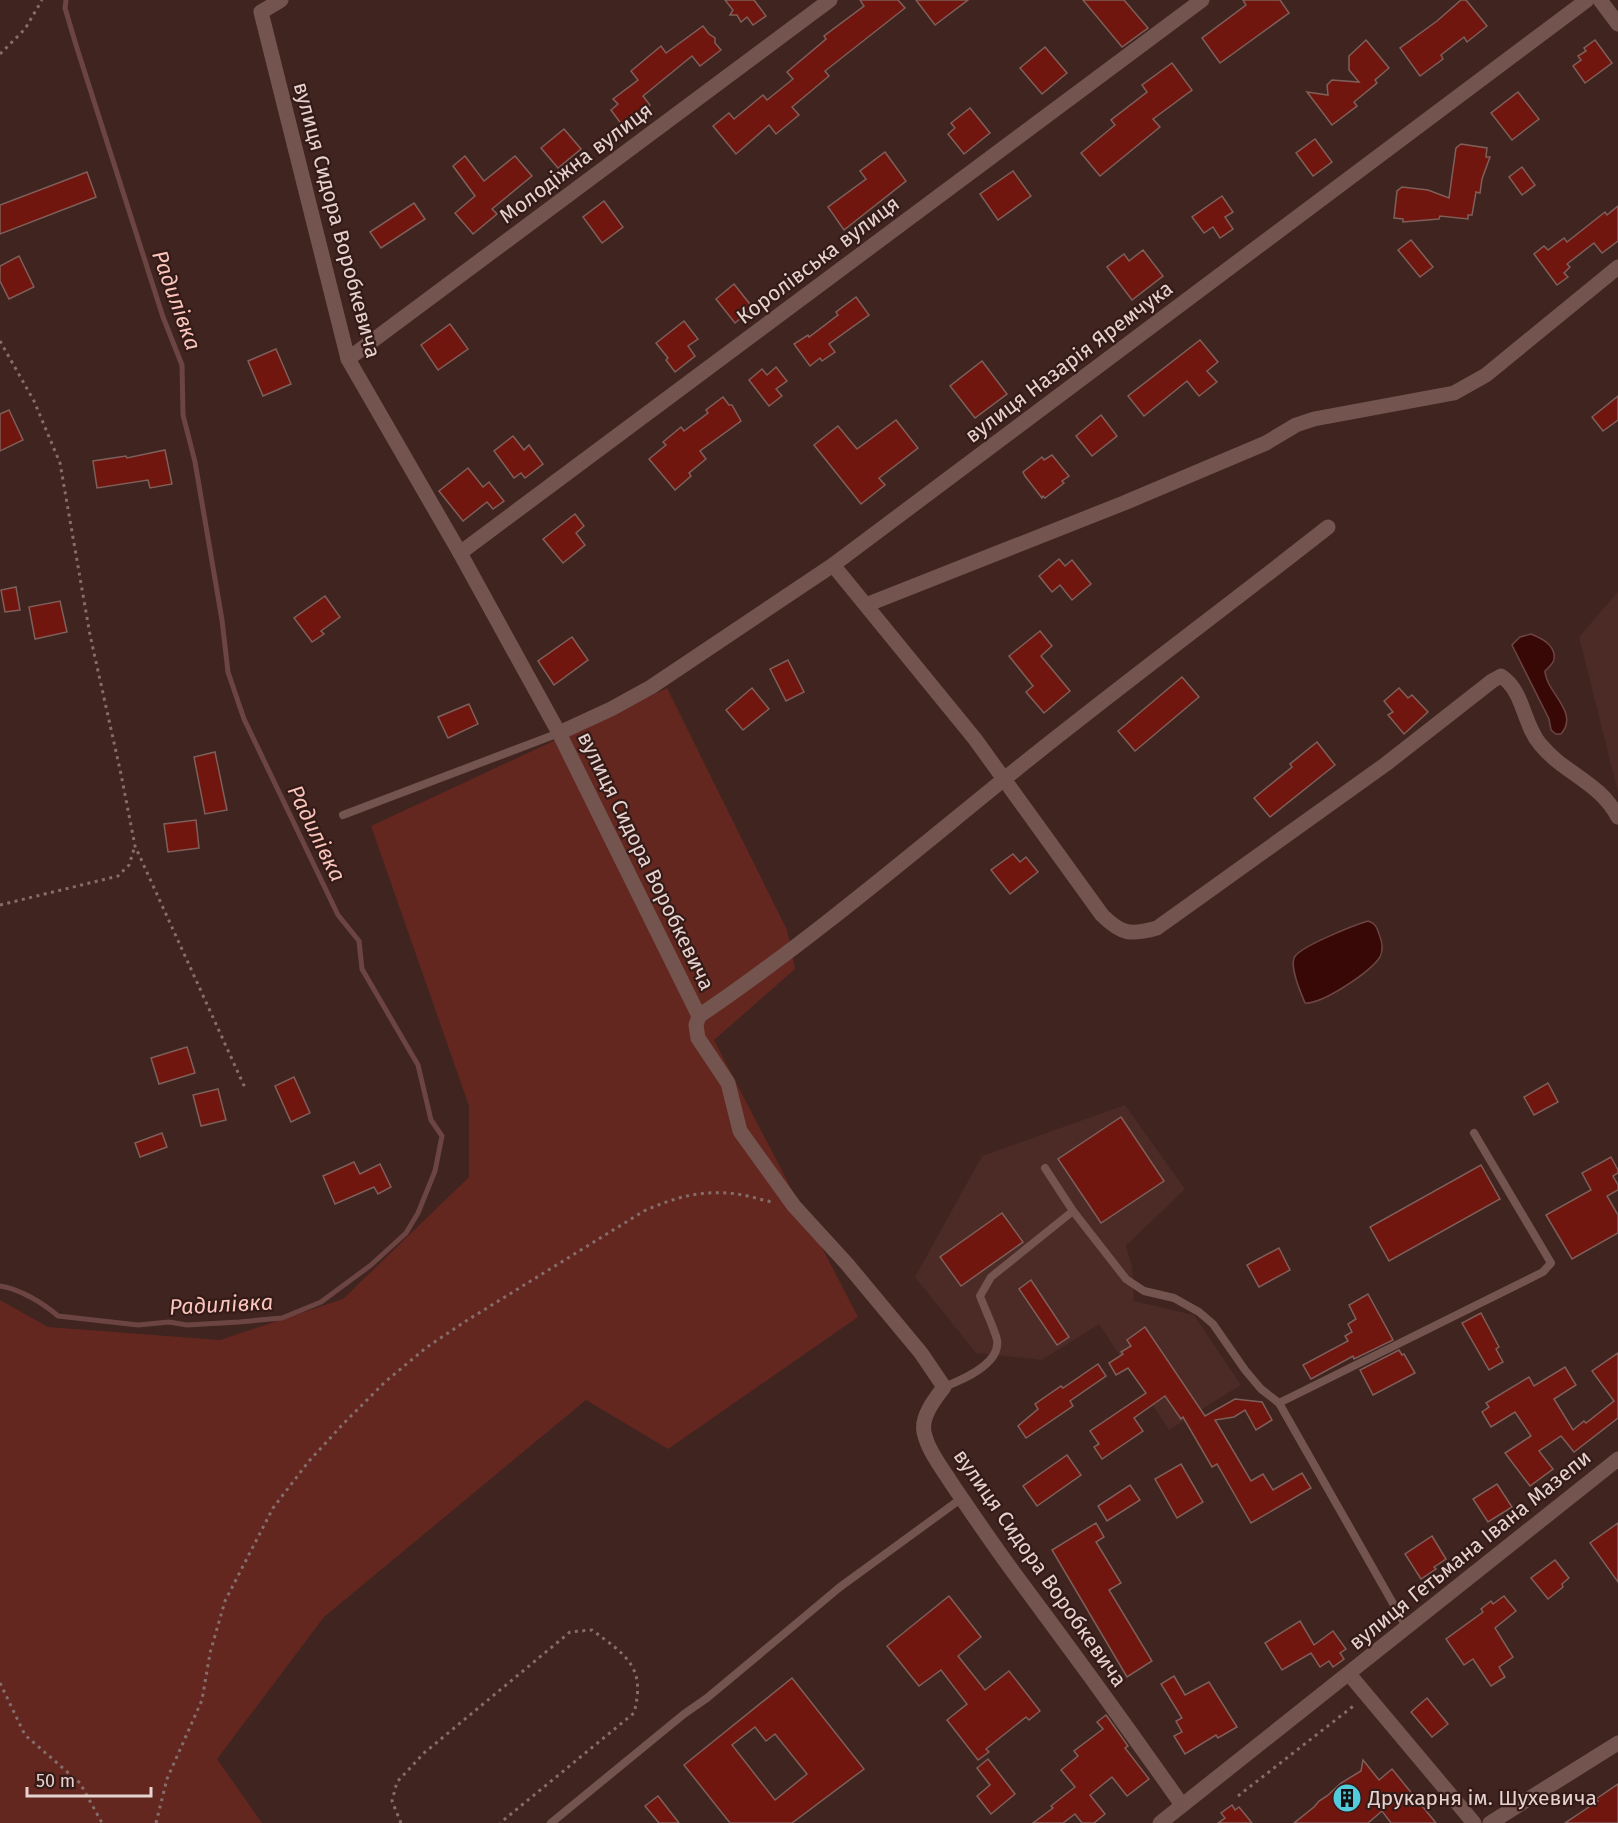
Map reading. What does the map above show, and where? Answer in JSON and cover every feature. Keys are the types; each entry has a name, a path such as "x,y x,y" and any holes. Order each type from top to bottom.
{"street":[{"name":"вулиця Сидора Воробкевича","path":"281,0 261,12 348,359 460,553 559,733 699,1016 696,1025 698,1038 728,1083 740,1131 794,1206 848,1264 921,1353 944,1388 932,1403 926,1417 924,1429 929,1445 962,1498 1182,1805"},
{"name":"Молодіжна вулиця","path":"348,359 830,0"},
{"name":"Королівська вулиця","path":"460,553 1202,0"},
{"name":"вулиця Назарія Яремчука","path":"559,733 651,687 833,565 1587,0"},
{"path":"1600,0 1618,24"},
{"path":"866,605 1124,503 1266,443 1296,425 1314,419 1454,393 1486,375 1618,267"},
{"path":"699,1016 761,974 878,884 1004,779 1328,527"},
{"path":"833,565 975,740 1102,915 1116,928 1135,934 1157,928 1386,764 1492,681 1502,676 1511,683 1524,716 1538,742 1552,758 1603,795 1618,817"},
{"name":"вулиця Гетьмана Івана Мазепи","path":"1160,1823 1618,1459"},
{"name":"вулиця Гетьмана Івана Мазепи","path":"1349,1674 1474,1823"},
{"path":"1490,1823 1618,1743"}],"lane":[{"path":"343,815 559,733"},
{"path":"1279,1402 1543,1272 1551,1263 1474,1133"},
{"path":"1045,1168 1073,1211 1126,1279 1144,1291 1174,1298 1199,1312 1213,1324 1256,1383 1279,1402 1407,1628"},
{"path":"944,1388 970,1377 992,1358 997,1341 980,1296 991,1276 1073,1211"},
{"path":"551,1823 684,1714 707,1698 840,1587 962,1498"}],"path":[{"path":"0,54 25,29 42,0"},
{"path":"0,341 34,401 60,463 90,635 135,846 246,1090"},
{"path":"0,905 118,876 129,865 135,846"},
{"path":"156,1823 167,1779 202,1700 210,1653 225,1601 273,1508 309,1461 377,1390 427,1347 466,1321 644,1211 671,1199 727,1192 794,1206"},
{"path":"401,1823 392,1801 397,1782 424,1753 570,1632 592,1630 618,1651 637,1673 640,1693 634,1713 500,1823"},
{"path":"0,1683 26,1735 80,1783 102,1823"},
{"path":"1238,1796 1367,1696"}],"shaded area":[{"path":"1618,592 1618,792 1579,637"},
{"path":"1531,634 1547,643 1553,650 1553,662 1545,671 1551,687 1565,710 1566,726 1561,734 1556,734 1551,730 1549,719 1512,645 1520,637"},
{"path":"667,688 787,930 795,969 714,1040 858,1317 668,1449 586,1400 324,1617 217,1759 262,1823 0,1823 0,1300 48,1327 220,1340 343,1299 469,1177 469,1106 371,826"},
{"path":"1368,921 1375,926 1382,942 1380,957 1367,971 1346,986 1323,998 1305,1003 1295,974 1294,958 1305,948"},
{"path":"1125,1105 1185,1189 1126,1246 1132,1266 1134,1301 1194,1315 1241,1385 1169,1430 1099,1324 1042,1360 976,1353 915,1277 982,1156"}],"building":[{"path":"725,0 754,0 766,16 753,25 747,17 741,22 737,15 730,15 733,10"},
{"path":"860,0 898,0 905,8 825,71 829,76 792,107 799,115 776,134 769,125 736,154 713,126 729,113 734,119 763,95 767,100 793,79 787,72 826,39 824,36 864,6"},
{"path":"916,0 968,0 935,25"},
{"path":"1083,0 1124,0 1148,28 1122,47"},
{"path":"1243,0 1280,0 1289,13 1220,63 1202,38 1246,5"},
{"path":"1461,0 1466,0 1487,26 1467,42 1464,37 1441,55 1443,59 1420,76 1400,48"},
{"path":"703,26 715,38 715,43 721,50 700,66 692,56 643,96 650,105 622,125 611,110 618,104 613,99 638,80 631,71 661,46 666,53"},
{"path":"1366,40 1389,68 1375,80 1377,83 1354,102 1357,106 1332,125 1307,92 1328,95 1327,85 1332,80 1359,82 1349,70 1349,56"},
{"path":"1595,40 1612,63 1585,83 1573,66 1581,60 1578,56 1586,51 1584,48"},
{"path":"1045,47 1067,73 1042,94 1020,68"},
{"path":"1172,63 1192,90 1153,119 1160,127 1100,176 1081,153 1115,125 1111,120 1147,92 1142,85"},
{"path":"1518,92 1539,119 1512,140 1491,113"},
{"path":"970,108 990,133 964,154 948,134 955,128 951,123"},
{"path":"564,129 581,149 558,168 541,148"},
{"path":"1315,139 1332,162 1313,176 1296,153"},
{"path":"1461,144 1487,148 1486,157 1490,157 1482,179 1480,193 1476,192 1472,215 1468,215 1468,219 1440,216 1439,219 1403,222 1403,219 1394,218 1397,191 1402,187 1428,190 1449,198 1456,148"},
{"path":"885,152 906,181 844,230 828,207 866,179 860,171"},
{"path":"465,156 484,181 515,156 532,176 492,209 497,214 473,234 455,213 475,196 453,166"},
{"path":"1522,167 1535,185 1522,195 1509,177"},
{"path":"1013,171 1031,196 998,220 980,194"},
{"path":"87,172 96,197 0,234 0,205"},
{"path":"1222,196 1233,212 1225,217 1233,229 1220,238 1213,227 1204,233 1192,217"},
{"path":"604,201 623,227 602,243 583,217"},
{"path":"414,203 425,219 381,248 370,232"},
{"path":"1618,206 1618,241 1602,253 1594,243 1567,264 1570,267 1564,273 1568,277 1557,285 1534,254 1544,246 1548,250 1564,238 1567,242 1605,212 1607,215"},
{"path":"1411,240 1433,267 1420,277 1398,250"},
{"path":"1143,250 1163,276 1132,300 1107,267 1124,254 1129,261"},
{"path":"19,256 34,287 9,299 0,281 0,266"},
{"path":"734,284 753,308 735,323 716,299"},
{"path":"856,297 869,315 829,344 835,352 822,361 820,358 810,366 794,344 808,335 809,337 838,315 836,312"},
{"path":"684,321 698,339 688,346 695,356 675,372 666,360 668,358 656,343"},
{"path":"450,324 468,349 438,370 421,345"},
{"path":"1200,340 1218,362 1207,371 1217,382 1199,396 1187,381 1144,416 1128,396"},
{"path":"276,349 291,384 263,396 248,361"},
{"path":"982,361 1007,394 975,418 950,386"},
{"path":"776,367 787,381 776,389 782,396 769,406 749,380 762,369 767,375"},
{"path":"1618,396 1618,420 1603,431 1592,417"},
{"path":"723,397 729,405 732,405 741,421 700,451 706,459 689,473 691,476 675,490 649,459 666,445 663,442 681,427 684,431 708,413 706,410"},
{"path":"9,410 23,440 0,451 0,414"},
{"path":"1101,415 1117,436 1092,456 1076,436"},
{"path":"896,420 918,448 879,478 885,485 861,504 814,445 838,426 857,449"},
{"path":"513,436 524,450 529,445 543,464 525,478 521,473 514,478 494,451"},
{"path":"165,450 172,484 150,488 148,480 97,488 93,461 126,456 127,458"},
{"path":"1052,455 1069,476 1062,481 1064,483 1042,498 1023,472 1042,457 1044,460"},
{"path":"468,468 483,487 489,482 504,501 493,509 487,502 463,521 439,491"},
{"path":"575,514 584,526 576,533 585,545 563,563 543,539"},
{"path":"1059,559 1065,566 1072,560 1091,584 1072,600 1060,585 1052,592 1039,576"},
{"path":"16,587 20,610 5,612 1,590"},
{"path":"325,596 340,617 321,631 324,634 312,642 294,618"},
{"path":"60,601 67,632 35,639 29,607"},
{"path":"1040,631 1052,646 1041,656 1070,691 1044,713 1026,692 1033,686 1009,656"},
{"path":"572,637 588,660 554,685 538,661"},
{"path":"788,660 804,692 786,701 770,669"},
{"path":"1182,677 1199,697 1135,751 1118,731"},
{"path":"752,688 769,709 743,730 726,710"},
{"path":"1399,688 1408,698 1412,695 1428,712 1404,734 1388,715 1393,712 1384,701"},
{"path":"469,704 478,724 448,738 438,717"},
{"path":"1317,742 1335,765 1270,817 1254,798 1292,767 1290,764"},
{"path":"215,752 227,810 205,814 194,757"},
{"path":"196,820 199,848 168,852 164,824"},
{"path":"1013,854 1020,862 1026,857 1038,872 1010,894 991,870"},
{"path":"187,1047 195,1073 159,1084 151,1058"},
{"path":"294,1077 310,1113 291,1122 275,1086"},
{"path":"1548,1083 1558,1102 1534,1115 1524,1097"},
{"path":"218,1089 226,1120 201,1126 193,1095"},
{"path":"1121,1117 1164,1181 1101,1223 1058,1159"},
{"path":"162,1133 167,1147 140,1157 135,1143"},
{"path":"1611,1157 1618,1170 1618,1173 1613,1176 1618,1190 1607,1196 1618,1215 1618,1233 1572,1259 1546,1215 1591,1190 1582,1173"},
{"path":"354,1162 360,1174 380,1164 391,1187 378,1194 374,1187 335,1204 323,1176"},
{"path":"1481,1165 1500,1199 1389,1261 1370,1227"},
{"path":"1002,1213 1023,1242 961,1286 940,1257"},
{"path":"1279,1248 1290,1270 1259,1287 1247,1265"},
{"path":"1031,1280 1069,1337 1057,1345 1019,1289"},
{"path":"1368,1294 1393,1340 1354,1359 1353,1356 1311,1379 1303,1365 1348,1341 1345,1336 1352,1332 1348,1324 1356,1319 1349,1305"},
{"path":"1481,1313 1499,1347 1496,1349 1503,1362 1489,1370 1462,1323"},
{"path":"1145,1327 1205,1416 1235,1399 1262,1402 1272,1420 1256,1430 1245,1410 1234,1417 1215,1420 1251,1481 1263,1474 1273,1490 1302,1473 1311,1488 1251,1523 1217,1464 1212,1467 1183,1417 1181,1419 1165,1396 1134,1418 1143,1431 1102,1459 1094,1447 1099,1444 1090,1431 1146,1393 1128,1368 1116,1375 1109,1363 1131,1346 1127,1340"},
{"path":"1399,1350 1402,1355 1404,1354 1415,1373 1373,1395 1360,1370"},
{"path":"1618,1353 1618,1418 1574,1452 1561,1436 1539,1451 1553,1469 1530,1486 1505,1453 1531,1436 1515,1412 1491,1427 1482,1412 1489,1407 1486,1403 1529,1377 1534,1386 1565,1367 1576,1385 1554,1399 1573,1430 1614,1401 1592,1371"},
{"path":"1098,1364 1106,1376 1070,1401 1073,1406 1026,1438 1018,1426 1038,1409 1035,1404"},
{"path":"1067,1455 1081,1475 1037,1506 1023,1486"},
{"path":"1181,1464 1203,1502 1177,1518 1155,1479"},
{"path":"1497,1484 1512,1507 1488,1522 1473,1499"},
{"path":"1130,1485 1140,1500 1107,1521 1098,1506"},
{"path":"1096,1523 1104,1537 1096,1542 1121,1583 1109,1590 1152,1661 1127,1677 1052,1550"},
{"path":"1618,1523 1618,1582 1590,1543"},
{"path":"1432,1536 1446,1559 1421,1579 1405,1554"},
{"path":"1555,1560 1569,1578 1562,1584 1563,1587 1548,1599 1531,1578"},
{"path":"949,1596 981,1637 958,1656 985,1690 1009,1671 1040,1711 1029,1720 1026,1717 986,1749 989,1752 978,1760 947,1720 967,1704 941,1670 919,1686 887,1646"},
{"path":"1504,1596 1516,1611 1495,1628 1513,1657 1499,1667 1505,1677 1491,1686 1473,1659 1464,1665 1446,1639 1483,1612 1481,1609 1491,1601 1493,1604"},
{"path":"1300,1621 1314,1645 1333,1631 1346,1649 1340,1653 1344,1659 1333,1667 1329,1661 1320,1667 1311,1653 1282,1670 1265,1643"},
{"path":"1174,1676 1185,1695 1209,1682 1237,1727 1218,1738 1216,1735 1185,1754 1174,1736 1182,1732 1176,1721 1182,1718 1161,1684"},
{"path":"792,1678 864,1769 792,1823 730,1823 684,1765","holes":["755,1727 766,1741 775,1734 807,1774 775,1800 732,1745"]},
{"path":"1427,1698 1448,1724 1432,1737 1411,1712"},
{"path":"1106,1715 1128,1746 1125,1748 1149,1779 1127,1796 1112,1777 1090,1795 1105,1814 1094,1823 1082,1823 1075,1814 1063,1823 1033,1823 1075,1787 1061,1770 1078,1756 1074,1751 1103,1729 1097,1722"},
{"path":"988,1759 1015,1794 991,1814 977,1796 990,1785 977,1768"},
{"path":"1363,1760 1379,1780 1392,1769 1436,1823 1391,1823 1382,1811 1368,1823 1294,1823 1341,1783 1361,1771"},
{"path":"1618,1784 1618,1823 1565,1823 1598,1801 1596,1799"},
{"path":"658,1796 679,1823 659,1823 645,1806"},
{"path":"1232,1805 1235,1810 1239,1807 1252,1823 1218,1823 1225,1818 1221,1813"}],"waterway":[{"name":"Радилівка","path":"0,1286 31,1297 58,1316 138,1325 169,1322 187,1325 282,1318 321,1302 371,1265 406,1233 418,1213 435,1171 442,1136 431,1120 418,1065 362,969 359,941 338,915 244,719 228,672 222,620 195,462 183,415 182,365 163,317 76,45 65,8 66,0"}],"place":[{"name":"Друкарня ім. Шухевича","path":"1347,1798"}]}
